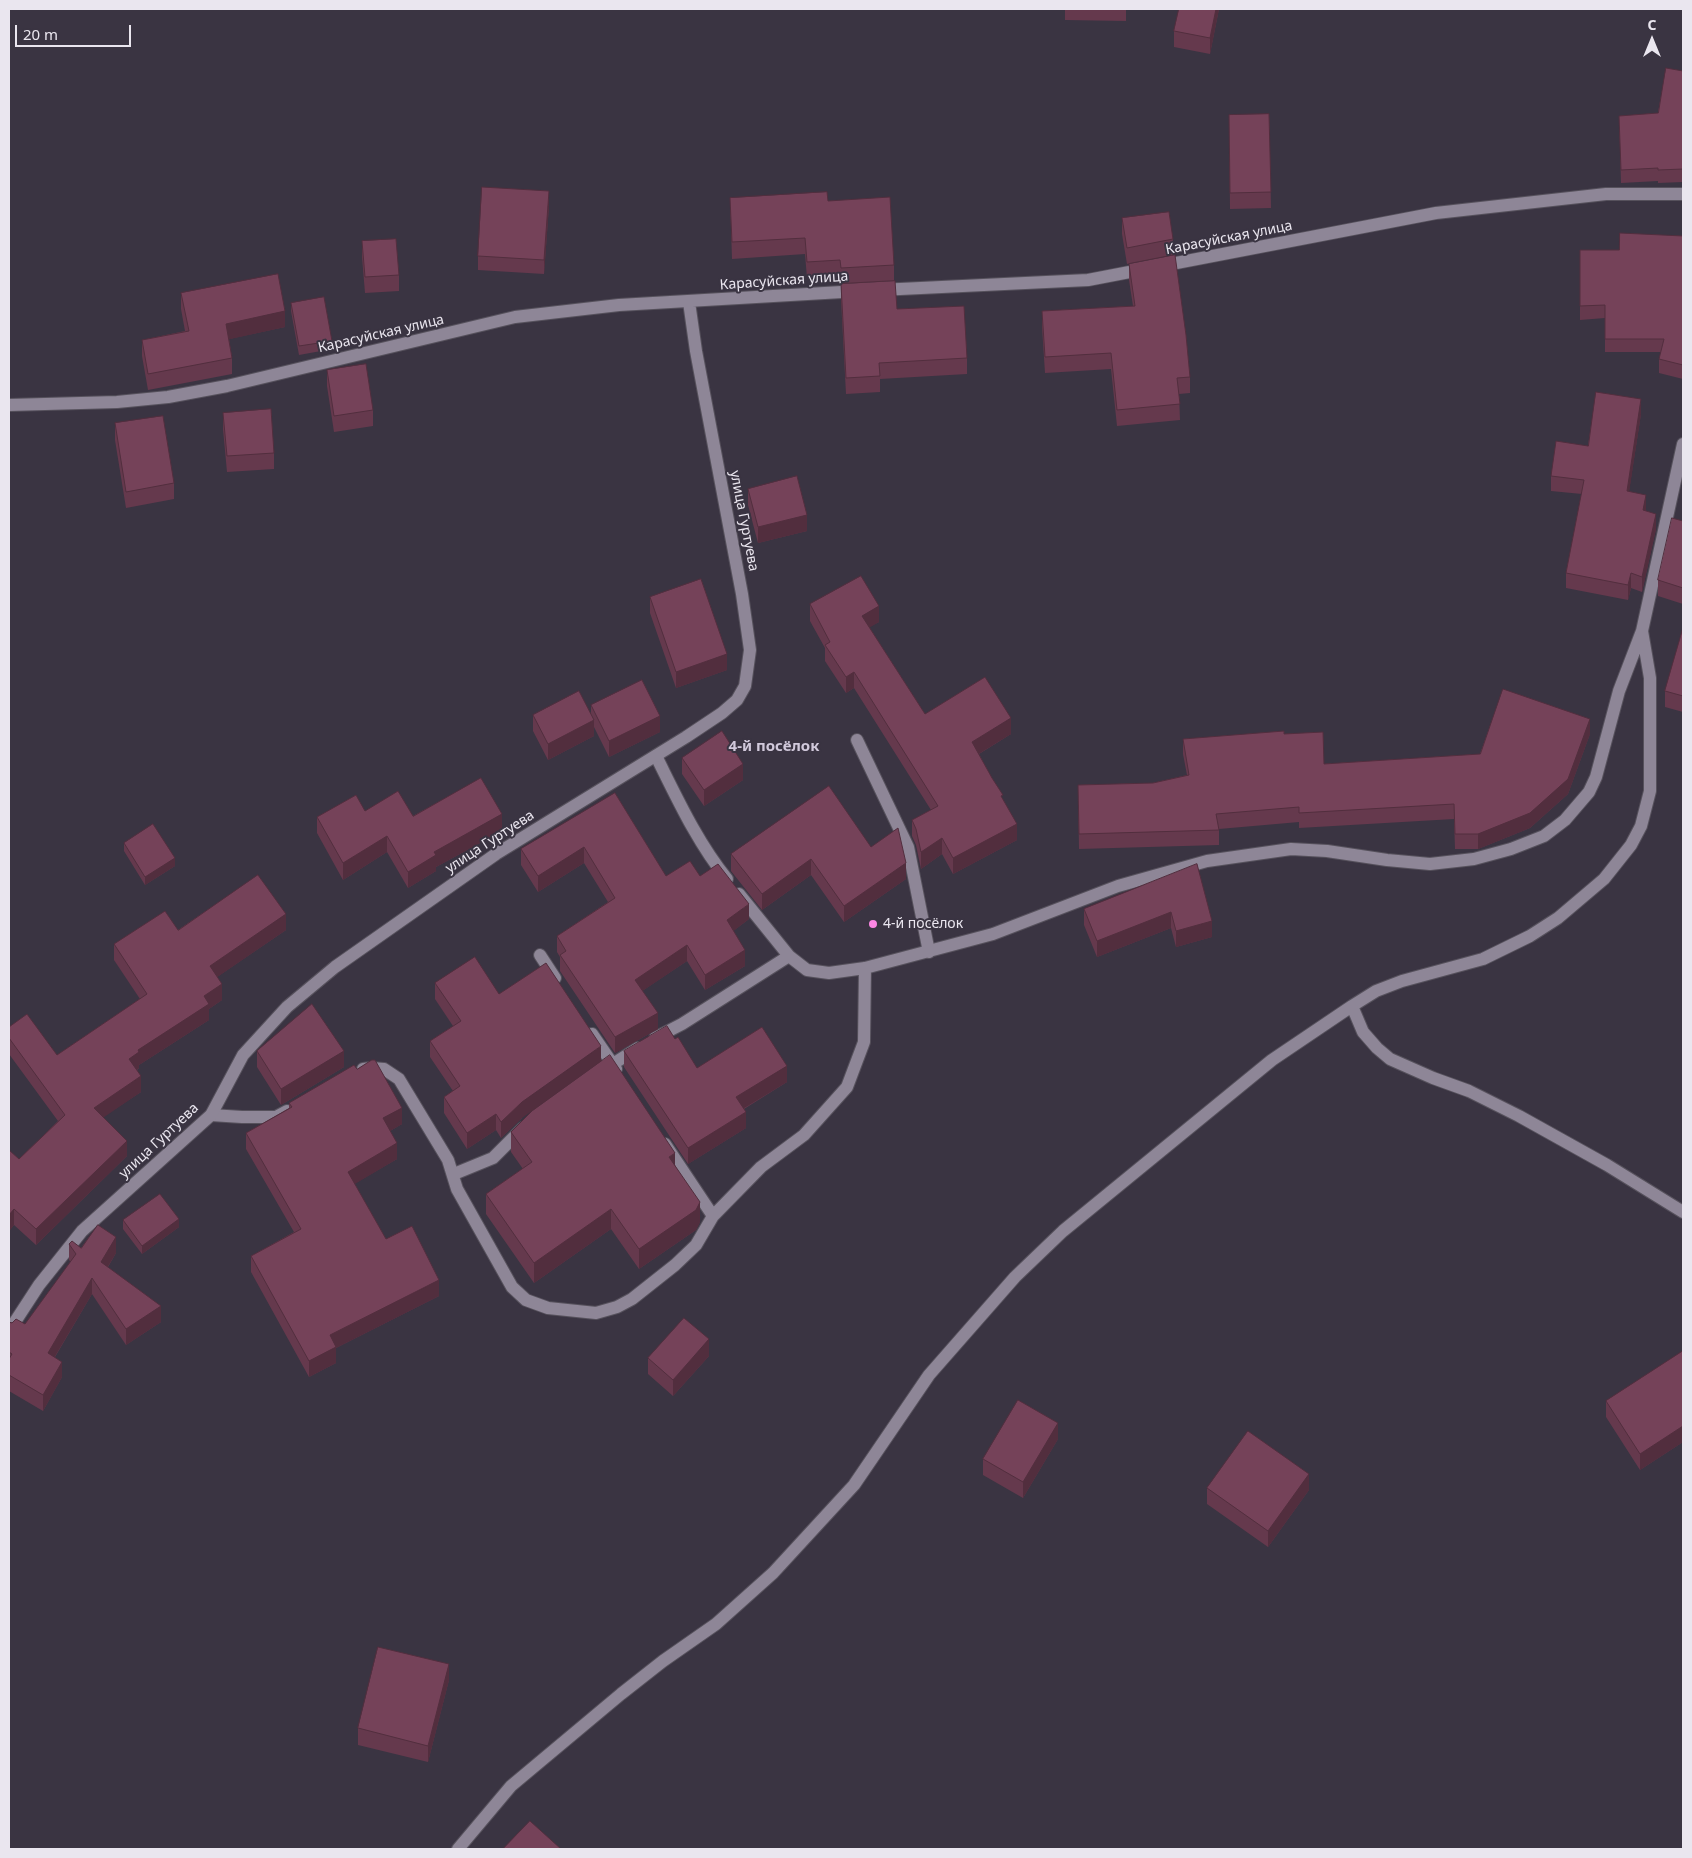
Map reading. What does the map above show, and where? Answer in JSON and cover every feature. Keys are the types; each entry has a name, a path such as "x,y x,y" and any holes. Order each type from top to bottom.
{"street":[{"name":"Карасуйская улица","path":"9,405 117,402 168,397 227,386 515,317 619,305 1088,280 1436,213 1606,194 1683,194"},
{"name":"улица Гуртуева","path":"9,1331 39,1285 82,1231 211,1115 242,1055 287,1007 334,967 496,854 656,756 722,713 737,700 745,686 750,650 742,594 689,302"},
{"path":"656,756 682,808 716,865 789,956 807,970 829,973 865,968 993,934 1118,886 1207,862 1291,849 1328,851 1430,864 1474,859 1511,849 1544,836 1565,820 1589,792 1596,777 1619,691 1642,631 1683,444"},
{"path":"458,1849 511,1786 635,1683 716,1624 772,1573 854,1485 935,1368 1015,1277 1063,1231 1272,1060 1352,1006 1376,991 1402,981 1483,959 1530,936 1558,918 1604,880 1631,845 1641,826 1650,791 1650,678 1642,631"},
{"path":"857,740 908,847 929,952"},
{"path":"540,955 560,986"},
{"path":"589,1080 789,956"},
{"path":"354,1071 371,1068 384,1069 399,1078 448,1160 454,1174 457,1189 512,1287 526,1300 548,1308 596,1313 617,1307 632,1299 696,1245 713,1216 761,1167 804,1135 847,1087 864,1042 865,968"},
{"path":"1352,1006 1363,1032 1377,1048 1390,1058 1433,1078 1469,1091 1520,1116 1607,1165 1683,1212"},
{"path":"586,1025 623,1080"},
{"path":"211,1115 276,1117 301,1102"},
{"path":"454,1174 493,1158 534,1119"},
{"path":"660,1136 713,1216"}],"building":[{"path":"1179,9 1216,9 1210,38 1174,31"},
{"path":"1666,68 1683,71 1683,169 1621,170 1619,116 1658,113"},
{"path":"1269,114 1271,192 1230,193 1229,115"},
{"path":"482,187 549,191 544,260 478,256"},
{"path":"827,192 828,201 890,197 894,265 841,268 840,260 807,262 805,238 732,242 730,198"},
{"path":"1169,212 1173,239 1127,248 1122,218"},
{"path":"1620,233 1683,236 1683,365 1659,359 1664,339 1605,339 1605,305 1580,306 1580,250 1619,250"},
{"path":"396,239 399,275 365,277 362,241"},
{"path":"1175,255 1190,377 1177,378 1180,404 1117,410 1111,353 1045,357 1042,311 1135,306 1129,264"},
{"path":"278,274 285,311 226,324 232,358 148,374 142,340 189,331 181,293"},
{"path":"895,281 897,309 964,306 967,358 879,363 880,376 846,378 841,284"},
{"path":"324,297 332,341 299,346 291,303"},
{"path":"366,364 373,410 334,416 327,370"},
{"path":"1596,392 1641,399 1627,491 1646,495 1643,510 1656,514 1642,577 1631,573 1628,585 1566,573 1584,480 1551,476 1556,441 1588,446"},
{"path":"271,409 274,453 227,456 223,413"},
{"path":"163,416 174,483 126,492 115,423"},
{"path":"797,476 807,515 758,527 748,489"},
{"path":"1672,518 1683,521 1683,588 1658,580"},
{"path":"861,576 879,606 862,616 925,714 985,677 1011,718 972,742 1003,795 1001,796 1017,824 953,858 942,838 921,852 912,820 938,806 854,672 846,677 825,645 830,642 810,604"},
{"path":"701,579 727,654 676,672 650,597"},
{"path":"1683,628 1683,696 1665,691"},
{"path":"642,680 660,716 609,741 591,705"},
{"path":"1503,689 1590,719 1568,779 1530,813 1478,834 1455,834 1454,804 1299,813 1299,807 1216,814 1219,830 1079,834 1078,785 1153,783 1189,775 1183,739 1284,731 1284,734 1323,732 1324,764 1480,754"},
{"path":"579,691 594,720 548,744 533,715"},
{"path":"722,731 743,764 704,790 682,758"},
{"path":"481,778 502,814 434,852 436,855 408,872 387,836 343,863 317,817 356,795 365,811 398,791 413,816"},
{"path":"829,786 871,847 898,828 906,863 844,906 811,859 762,894 731,854"},
{"path":"615,793 666,876 690,861 700,876 718,864 749,904 727,920 745,950 705,975 687,945 635,980 658,1013 615,1037 560,955 566,951 557,936 615,898 584,847 538,876 521,849"},
{"path":"153,824 175,858 145,877 124,843"},
{"path":"1197,864 1212,921 1176,931 1171,912 1097,941 1084,909"},
{"path":"258,875 286,914 210,966 222,984 204,996 209,1004 138,1050 139,1052 129,1059 141,1076 94,1108 127,1141 36,1229 14,1209 9,1215 9,1150 19,1159 65,1115 9,1038 9,1027 27,1014 57,1055 147,994 114,944 165,911 178,930"},
{"path":"475,957 499,994 546,963 601,1046 522,1102 501,1122 496,1114 467,1133 444,1097 460,1086 430,1041 461,1021 435,983"},
{"path":"312,1004 344,1051 281,1089 257,1051"},
{"path":"667,1026 675,1039 678,1037 697,1068 762,1027 787,1066 736,1097 746,1112 688,1148 624,1051"},
{"path":"610,1055 675,1153 669,1157 700,1202 696,1210 639,1249 611,1209 534,1263 486,1194 532,1162 511,1132 532,1111"},
{"path":"375,1060 402,1108 383,1118 397,1143 348,1172 386,1239 412,1226 439,1280 330,1335 336,1347 309,1361 251,1256 301,1229 246,1133 292,1107 289,1103 354,1065 357,1069"},
{"path":"160,1194 179,1219 142,1246 123,1220"},
{"path":"98,1225 116,1237 101,1262 161,1306 126,1329 92,1278 48,1353 62,1362 43,1395 9,1375 9,1359 12,1354 9,1352 9,1322 12,1323 16,1319 25,1324 76,1254 69,1244 72,1241 81,1248"},
{"path":"684,1318 709,1339 673,1380 648,1358"},
{"path":"1683,1351 1683,1426 1640,1454 1606,1401"},
{"path":"1018,1400 1058,1423 1023,1482 983,1459"},
{"path":"1248,1431 1309,1474 1268,1531 1207,1488"},
{"path":"378,1647 449,1664 428,1746 358,1728"},
{"path":"530,1821 561,1849 503,1849"}],"place":[{"name":"4-й посёлок","path":"873,924"}],"district":[{"name":"4-й посёлок","path":"774,747"}]}
